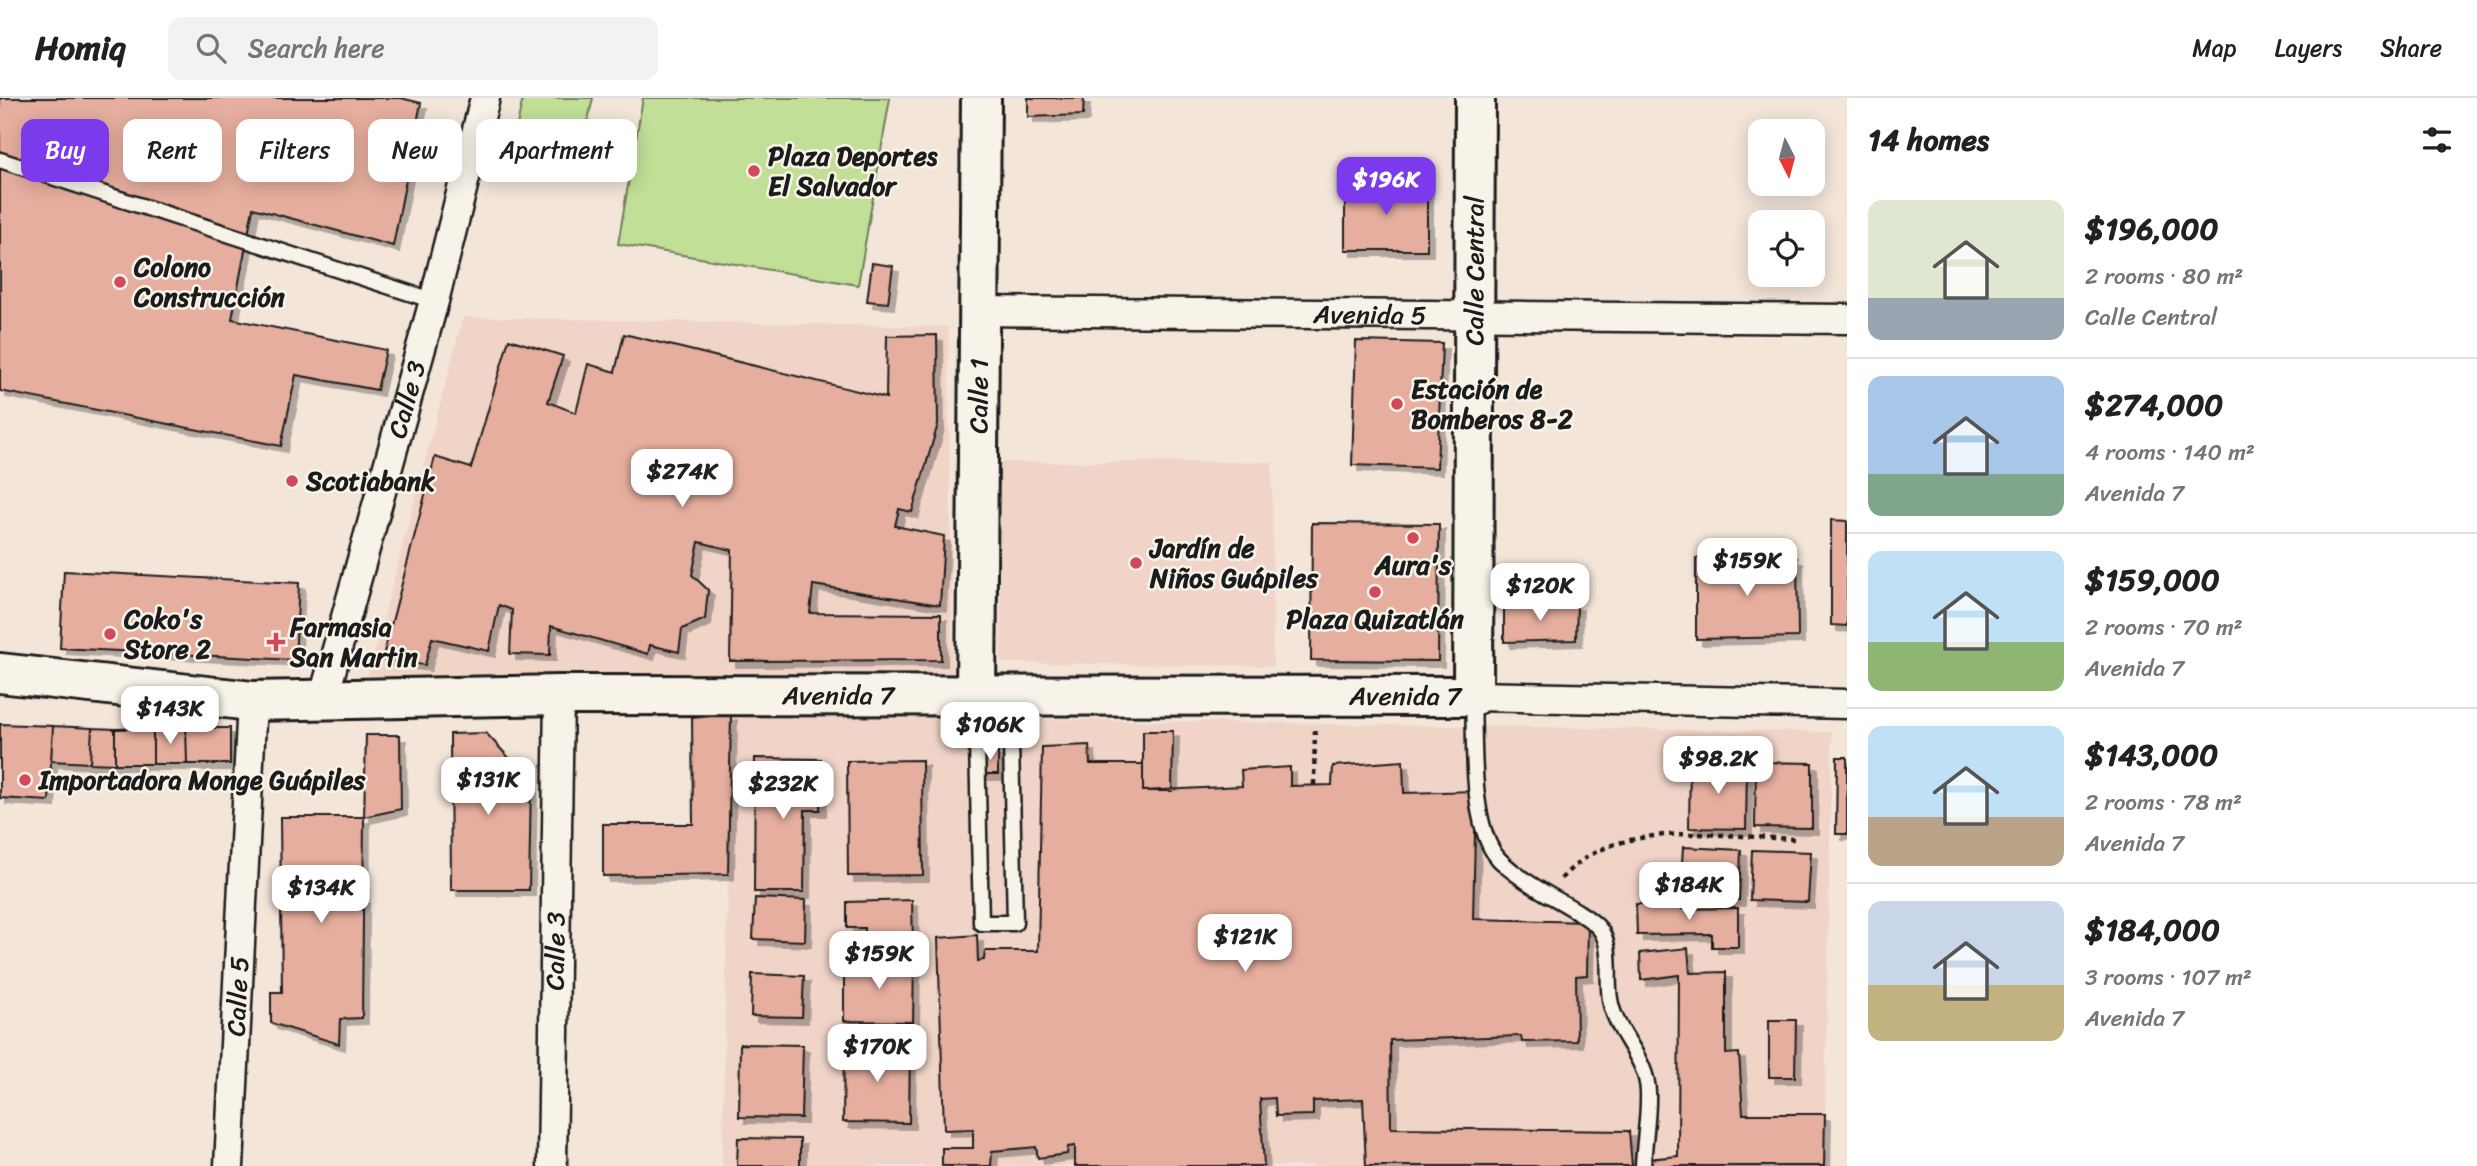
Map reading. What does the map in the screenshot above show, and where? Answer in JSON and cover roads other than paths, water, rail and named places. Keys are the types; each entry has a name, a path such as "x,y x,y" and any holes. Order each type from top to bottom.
{"main road":[{"name":"Calle 1","path":"981,98 978,312 993,695"},
{"name":"Calle Central","path":"1473,696 1475,98"},
{"name":"Avenida 7","path":"0,673 252,701 559,695 1473,696"}],"street":[{"name":"Calle 3","path":"323,700 433,301 485,98"},
{"name":"Avenida 5","path":"978,312 1847,319"},
{"name":"Calle 3","path":"552,1166 559,695"},
{"name":"Avenida 7","path":"1473,696 1847,704"},
{"name":"Calle 5","path":"229,1166 252,701"}],"lane":[{"path":"0,160 433,301"},
{"path":"993,695 1015,923 981,923 993,695"},
{"path":"1473,696 1479,803 1486,834 1494,853 1506,866 1547,896 1598,928 1606,942 1610,1000 1616,1020 1641,1063 1648,1090 1643,1166"}],"place":[{"name":"Plaza Deportes El Salvador","path":"754,171"},
{"name":"Colono Construcción","path":"120,282"},
{"name":"Estación de Bomberos 8-2","path":"1397,404"},
{"name":"Scotiabank","path":"292,481"},
{"name":"Aura's","path":"1413,538"},
{"name":"Jardín de Niños Guápiles","path":"1136,563"},
{"name":"Plaza Quizatlán","path":"1375,592"},
{"name":"Coko's Store 2","path":"110,634"},
{"name":"Farmasia San Martin","path":"276,642"},
{"name":"Importadora Monge Guápiles","path":"25,780"}]}
